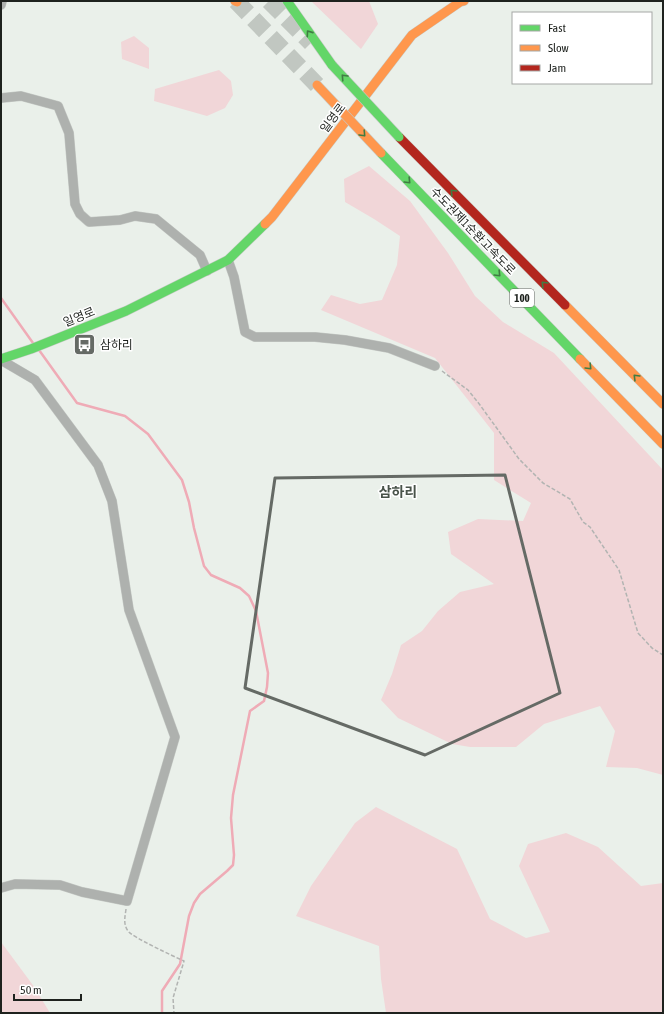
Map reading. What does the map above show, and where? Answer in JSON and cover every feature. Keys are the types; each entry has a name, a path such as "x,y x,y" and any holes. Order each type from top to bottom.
{"main road":[{"name":"수도권제1순환고속도로","path":"287,1 332,65 399,137 663,404"},
{"name":"일영로","path":"1,360 126,312 228,260 272,217 412,36 460,2 464,1"},
{"name":"수도권제1순환고속도로","path":"317,85 663,444"}],"street":[{"path":"1,5 2,1"},
{"path":"1,98 21,96 58,106 69,133 75,204 80,214 88,222 120,220 136,216 156,219 200,255 207,271"},
{"path":"228,260 234,277 245,332 255,337 315,337 345,340 389,348 435,366"},
{"path":"1,360 35,380 98,465 112,500 129,610 175,737 127,901 82,892 60,885 15,884 1,888"}],"path":[{"path":"435,366 468,390 519,460 543,483 570,499 584,522 590,527 619,570 638,633 652,648 663,655"},
{"path":"127,901 124,923 128,932 165,953 184,961 173,998 174,1013"}],"highlighted area":[{"path":"505,475 560,693 425,755 245,688 275,478"}],"shaded area":[{"path":"311,1 369,1 378,24 361,49"},
{"path":"134,36 149,48 149,69 122,59 121,42"},
{"path":"219,70 231,81 233,95 225,108 207,116 154,101 155,89"},
{"path":"369,166 410,201 448,253 475,296 503,322 554,353 663,470 663,775 637,768 606,767 615,731 600,706 544,724 516,747 470,747 452,744 398,718 381,700 392,674 401,645 422,631 438,611 460,592 494,584 451,554 448,532 478,519 523,521 531,503 494,480 494,433 435,358 321,310 331,295 360,304 382,300 397,265 400,236 345,202 344,179"},
{"path":"376,807 457,849 490,919 526,938 550,932 519,866 528,844 566,833 598,847 641,886 663,883 663,1013 386,1013 381,979 379,946 296,916 311,886 355,823"},
{"path":"1,942 35,988 50,1013 1,1013"}],"waterway":[{"path":"1,298 33,343"},
{"path":"39,350 77,403 125,416 148,434 182,480 189,502 204,566 211,575 240,588 249,596 256,611 268,673 264,701 250,711 233,795 231,818 234,855 233,865 200,894 194,903 189,916 180,964 162,991 162,1013"}],"tunnel":[{"path":"236,1 317,85"},
{"path":"269,1 311,43"}],"traffic: fast":[{"path":"287,1 332,65"},
{"path":"332,65 399,137"},
{"path":"381,153 580,359"},
{"path":"1,359 31,349 126,311 228,260 265,224"}],"traffic: slow":[{"path":"265,224 272,217 412,35 460,2 464,1"},
{"path":"317,85 381,153"},
{"path":"565,305 663,404"},
{"path":"580,359 663,444"}],"traffic: jam":[{"path":"399,137 565,305"}],"place":[{"name":"삼하리","path":"85,345"}],"district":[{"name":"삼하리","path":"398,492"}]}
